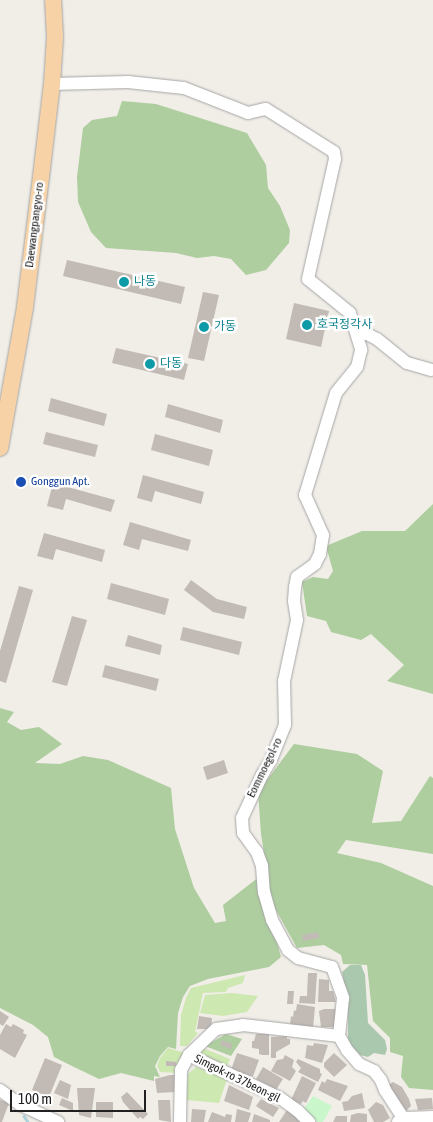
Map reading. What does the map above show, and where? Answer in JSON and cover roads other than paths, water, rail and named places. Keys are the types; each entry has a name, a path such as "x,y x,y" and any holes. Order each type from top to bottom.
{"main road":[{"name":"Daewangpangyo-ro","path":"0,448 26,297 52,84 55,37 53,0"}],"street":[{"name":"Eommoegol-ro","path":"52,84 128,82 184,88 248,113 266,109 334,152 331,178 308,279 350,313 358,333 361,350 357,367 336,393 305,495 323,535 320,554 314,564 297,577 294,601 297,620 284,681 285,725 272,760 262,775 242,818 244,833 257,852 262,866 264,892 272,920 288,950 298,958 332,967 343,998 339,1036"},
{"path":"358,333 367,334 376,339 408,363 431,370"},
{"path":"180,1122 181,1070 188,1055 216,1029 226,1027 265,1027 339,1036 347,1050 359,1064 374,1071 381,1080 400,1120 433,1117"},
{"name":"Simgok-ro 37beon-gil","path":"188,1055 280,1098 309,1122"},
{"path":"0,1090 21,1105 58,1122"}],"waterway":[{"path":"24,1116 28,1122"}],"place":[{"name":"나동","path":"124,282"},
{"name":"호국정각사","path":"307,325"},
{"name":"가동","path":"204,327"},
{"name":"다동","path":"150,364"},
{"name":"Gonggun Apt.","path":"21,482"}]}
